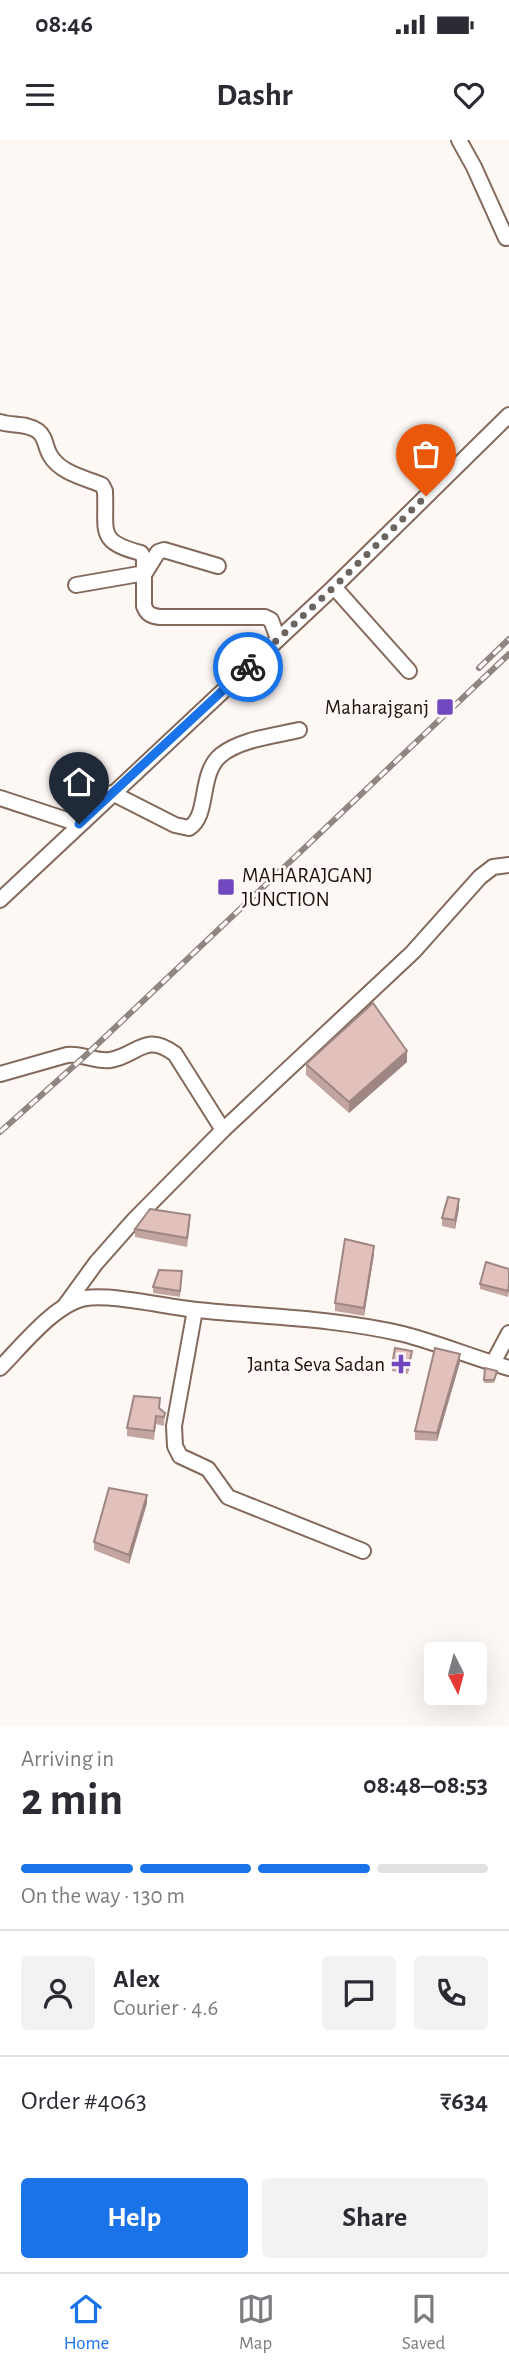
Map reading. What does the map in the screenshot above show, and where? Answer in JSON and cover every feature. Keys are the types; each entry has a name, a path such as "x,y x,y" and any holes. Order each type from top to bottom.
{"street":[{"path":"459,140 506,238"},
{"path":"0,900 334,587 509,415"},
{"path":"0,422 29,426 37,430 56,463 102,485 105,491 107,535 116,545 141,553 144,558 146,612 153,617 265,617 271,620 278,639"},
{"path":"76,584 145,573 158,552 163,550 218,566"},
{"path":"334,587 409,671"},
{"path":"112,793 175,825 189,828 198,819 209,770 222,755 244,743 299,730"},
{"path":"0,798 79,824"},
{"path":"0,1368 64,1307 114,1242 223,1130 413,952 480,877 493,867 509,865"},
{"path":"0,1074 67,1055 77,1054 96,1060 109,1060 136,1048 164,1046 175,1054 223,1130"},
{"path":"64,1307 84,1298 104,1298 369,1328 404,1334 509,1368"},
{"path":"195,1310 174,1426 175,1446 180,1456 208,1469 228,1497 363,1551"},
{"path":"493,1363 509,1333"}],"building":[{"path":"373,1003 407,1051 349,1102 306,1064"},
{"path":"448,1197 459,1199 455,1220 442,1218"},
{"path":"150,1209 190,1215 187,1238 135,1229"},
{"path":"345,1239 374,1246 364,1308 335,1303"},
{"path":"486,1262 509,1269 508,1291 480,1284"},
{"path":"159,1270 182,1271 180,1291 153,1287"},
{"path":"395,1348 412,1351 408,1369 392,1365"},
{"path":"435,1348 460,1354 437,1433 415,1431"},
{"path":"485,1368 497,1371 494,1380 484,1380"},
{"path":"134,1396 160,1398 159,1408 165,1413 164,1417 156,1416 154,1431 127,1428"},
{"path":"109,1488 147,1495 129,1555 94,1542"}],"railway":[{"path":"479,668 509,639"},
{"path":"0,1132 85,1056 509,654"}],"way so far":[{"path":"248,667 426,496"}],"place":[{"name":"Maharajganj","path":"445,707"},
{"name":"MAHARAJGANJ JUNCTION","path":"226,887"},
{"name":"Janta Seva Sadan","path":"401,1364"}],"route":[{"path":"79,824 248,667"}]}
